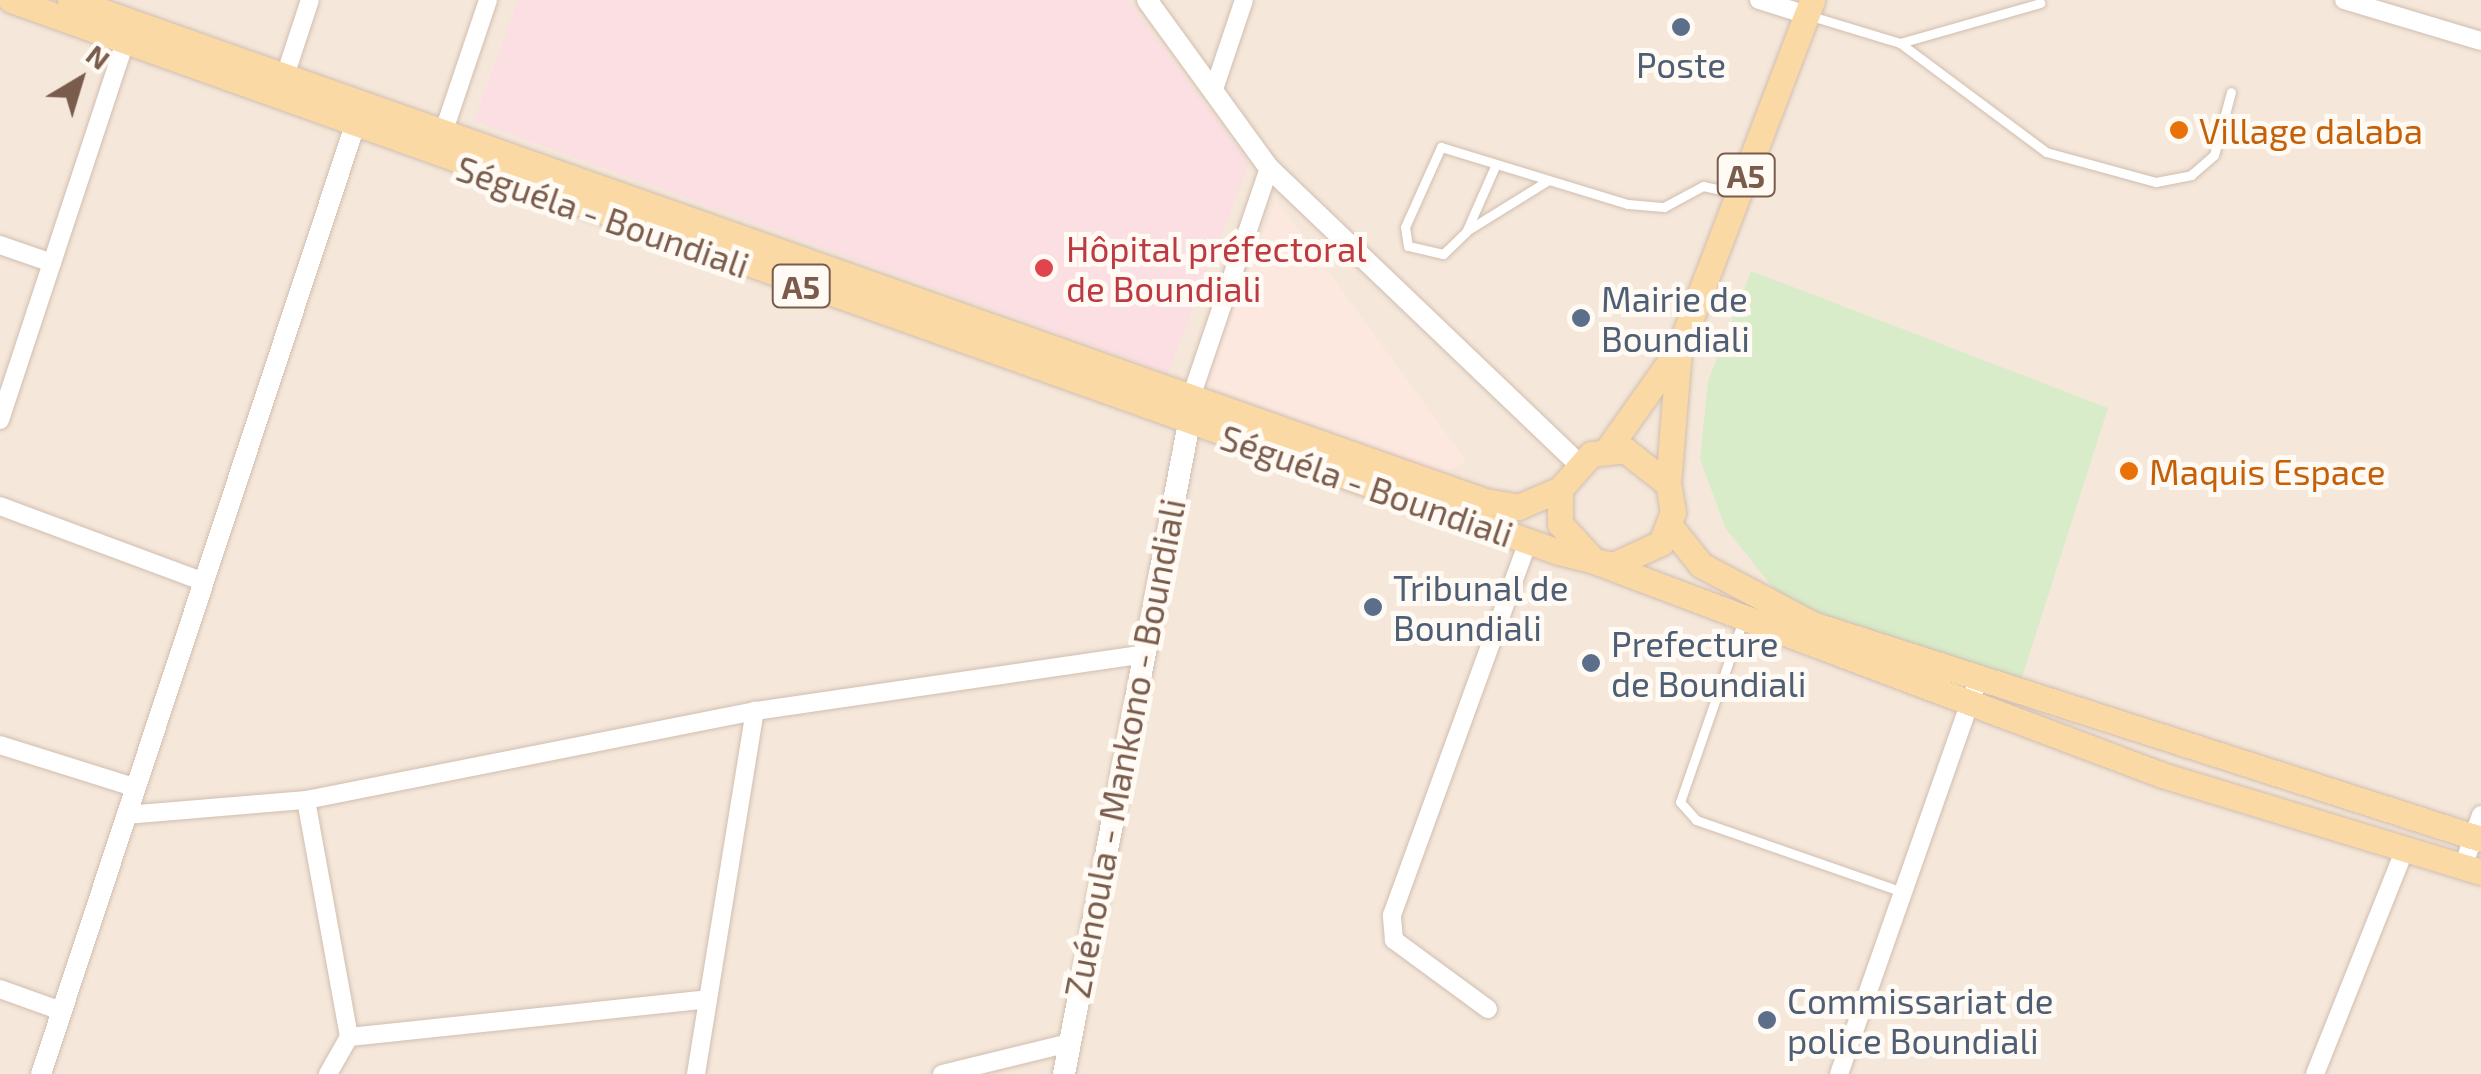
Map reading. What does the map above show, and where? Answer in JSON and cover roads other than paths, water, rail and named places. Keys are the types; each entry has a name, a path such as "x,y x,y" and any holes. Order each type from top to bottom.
{"main road":[{"name":"Séguéla - Boundiali","path":"10,0 125,41 281,89 354,128 438,147"},
{"name":"Séguéla - Boundiali","path":"70,0 281,89 1189,411 1528,541 1594,561 1648,555 1670,526"},
{"name":"A5","path":"1607,450 1679,349 1810,7"},
{"name":"A5","path":"1668,484 1679,349"},
{"name":"Séguéla - Boundiali","path":"1189,411 1485,501 1518,507 1560,490 1578,462"},
{"name":"Zuénoula - Mankono - Boundiali","path":"1064,1074 1065,1044 1138,656 1189,411"},
{"path":"1578,462 1607,450 1643,456 1668,484 1670,526 1701,565 1749,598 1978,680 2478,831"},
{"name":"Séguéla - Boundiali","path":"1560,490 1567,540 1594,561"},
{"path":"1594,561 1742,623 1969,707 2472,869"}],"street":[{"path":"281,89 310,0"},
{"path":"438,147 488,0"},
{"path":"1147,0 1269,168 1578,462"},
{"path":"1214,92 1244,0"},
{"path":"1760,0 1810,7"},
{"path":"2344,0 2398,8 2481,41"},
{"path":"0,420 125,41"},
{"path":"40,1074 354,128"},
{"path":"1189,411 1269,168"},
{"path":"0,245 52,262"},
{"path":"0,506 204,582"},
{"path":"1488,1009 1394,940 1392,915 1528,541"},
{"path":"126,816 306,800 755,711 1138,656"},
{"path":"1840,1074 1978,680"},
{"path":"696,1074 755,711"},
{"path":"0,745 136,788"},
{"path":"306,800 348,1036 328,1074"},
{"path":"2472,869 2478,831"},
{"path":"2314,1074 2406,849"},
{"path":"0,989 61,1011"},
{"path":"348,1036 708,999"},
{"path":"942,1074 1065,1044"}],"lane":[{"path":"1900,43 2040,2"},
{"path":"1810,7 1900,43 2046,152 2156,182 2192,175 2214,155 2231,92"},
{"path":"1549,181 1466,232 1444,254 1422,254 1408,246 1405,227 1441,147 1549,181 1664,207 1703,186 1738,194"},
{"path":"1466,232 1496,164"},
{"path":"1742,623 1680,802 1696,820 1903,892"}],"place":[{"name":"Poste","path":"1681,27"},
{"name":"Village dalaba","path":"2179,130"},
{"name":"Hôpital préfectoral de Boundiali","path":"1044,268"},
{"name":"Mairie de Boundiali","path":"1581,318"},
{"name":"Maquis Espace","path":"2129,471"},
{"name":"Tribunal de Boundiali","path":"1373,607"},
{"name":"Prefecture de Boundiali","path":"1591,663"},
{"name":"Commissariat de police Boundiali","path":"1767,1020"}]}
